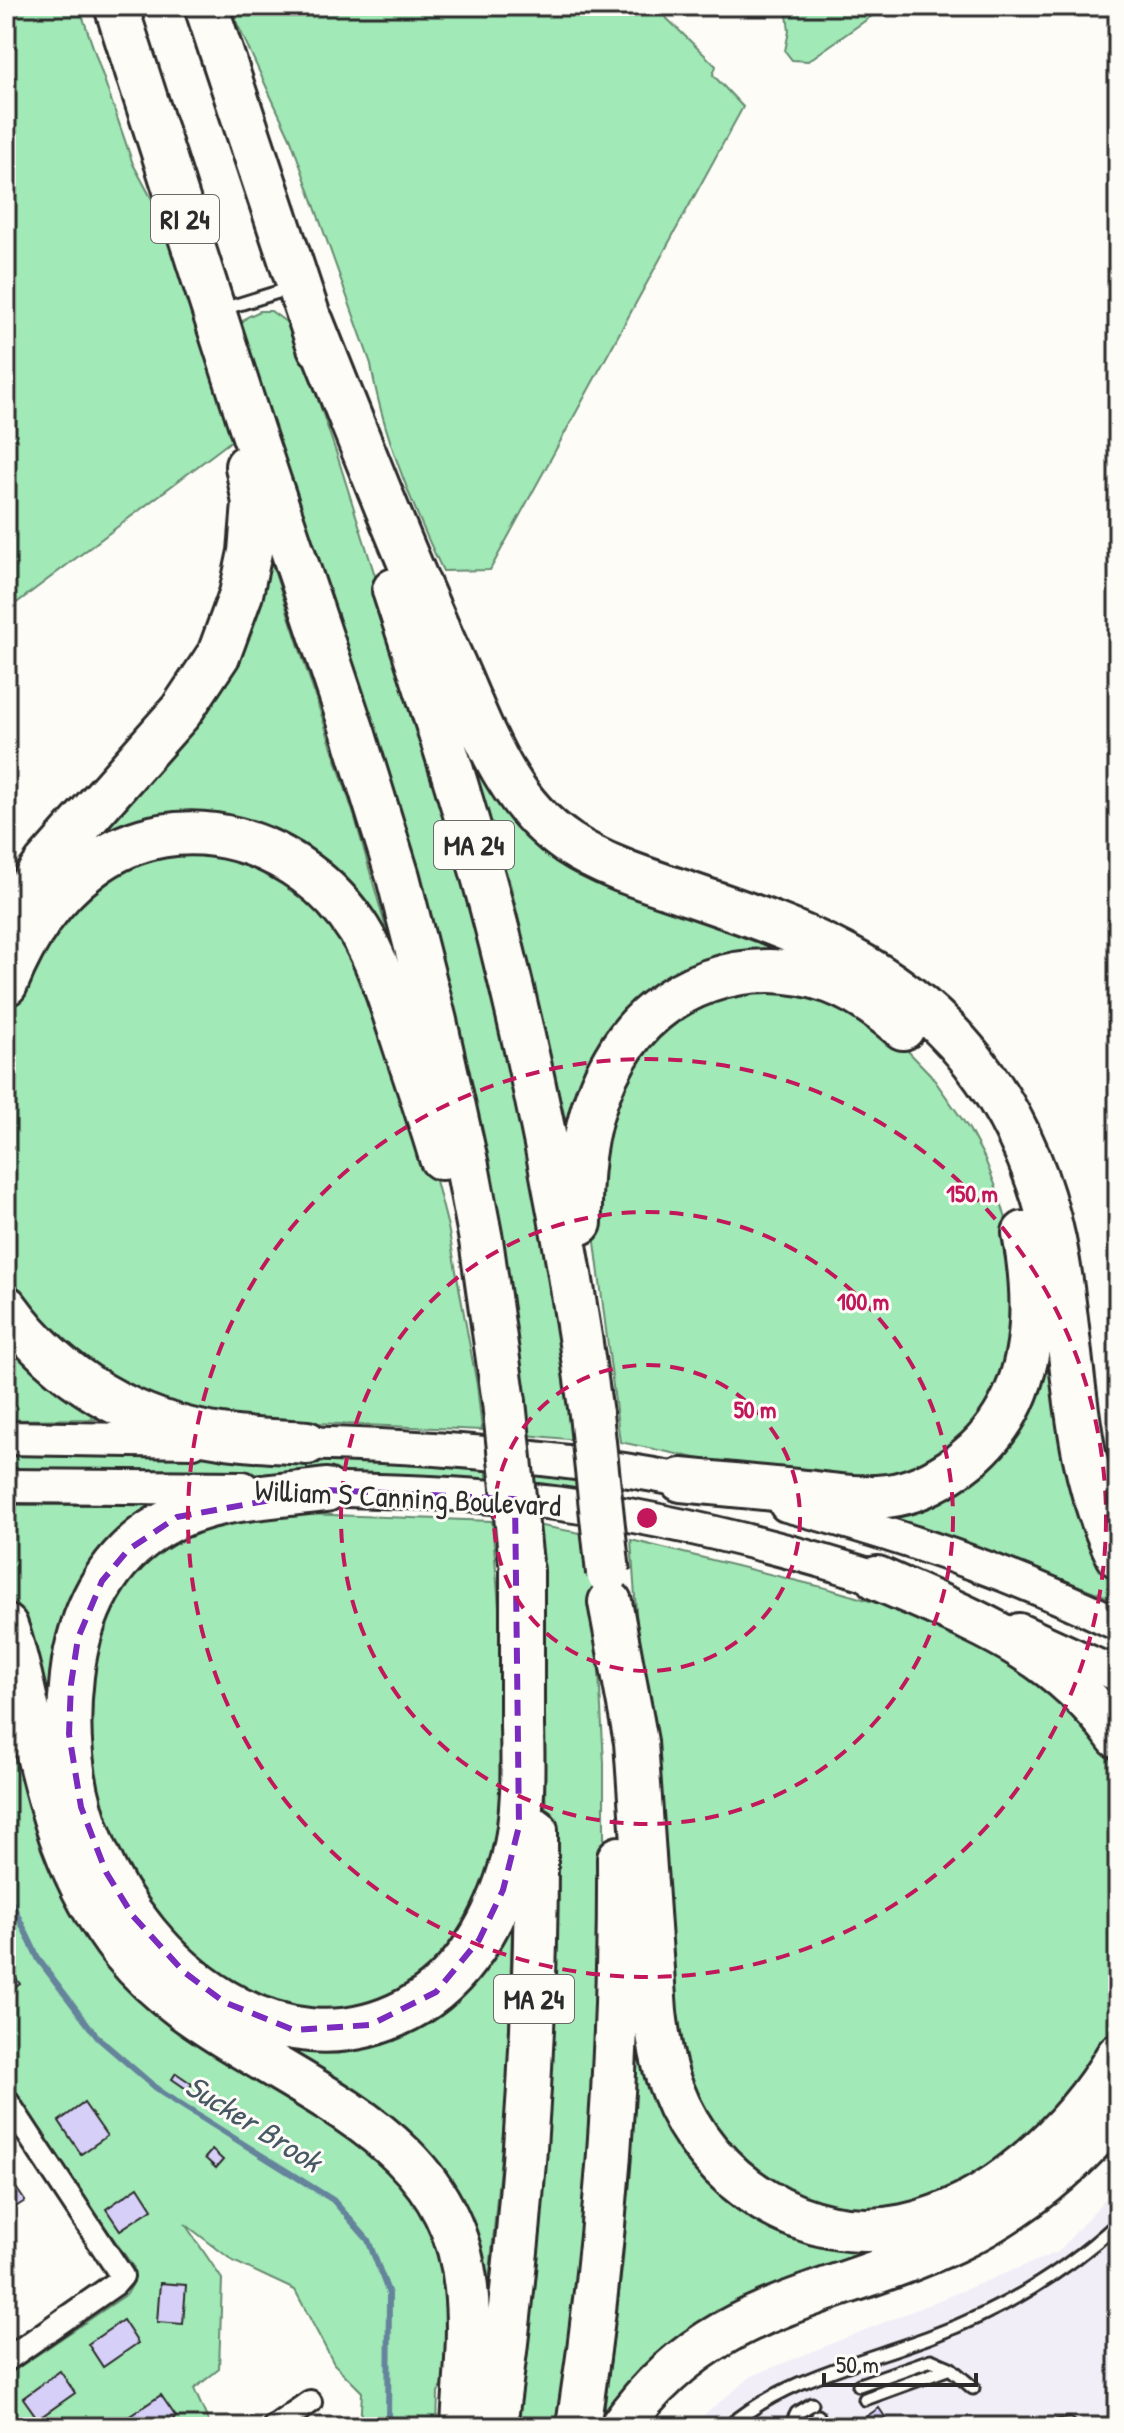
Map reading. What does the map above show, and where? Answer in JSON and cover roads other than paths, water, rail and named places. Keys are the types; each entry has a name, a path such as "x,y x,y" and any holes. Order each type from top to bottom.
{"highway":[{"name":"RI 24","path":"116,6 253,433"},
{"path":"206,6 306,303 432,618 493,755 526,806 556,834 592,858 784,926 870,968 897,986 947,1029 993,1088 1025,1148 1044,1198 1055,1244 1084,1464 1102,1524 1118,1556"},
{"name":"MA 24","path":"306,303 459,795 500,940 550,1163 589,1397 609,1588 619,1824 616,2032 605,2195 578,2427"},
{"path":"6,919 45,865 181,711 219,654 238,604 250,552 254,503 247,467 253,433"},
{"name":"MA 24","path":"253,433 354,735 417,949 464,1151 481,1240 503,1394 522,1566 534,1758 536,1907 534,1997 521,2204 495,2427"},
{"path":"6,984 23,948 52,904 92,866 119,850 146,840 203,833 254,843 301,868 341,906 359,930 378,969 433,1131 503,1394"},
{"path":"589,1397 580,1282 583,1148 590,1118 610,1067 629,1037 645,1019 684,991 731,974 771,970 812,976 834,983 874,1005 908,1032 947,1073 980,1121 1002,1165 1019,1210 1029,1261 1031,1331 1026,1367 1012,1403 991,1435 963,1462 928,1484 891,1496 857,1497 681,1480"},
{"path":"6,1307 44,1352 71,1376 129,1410 194,1431 224,1437 307,1443"},
{"path":"326,1490 210,1506 160,1526 128,1550 102,1581 84,1619 73,1660 69,1708 72,1760 84,1818 106,1872 133,1916 165,1954 224,2002 257,2019 294,2030 319,2032 347,2030 394,2017 436,1992 454,1975 479,1940 497,1907 508,1876 519,1826 523,1763 522,1566"},
{"path":"877,1578 1025,1648 1076,1686 1118,1737"},
{"path":"609,1588 636,1742 660,2049 672,2089 689,2125 713,2158 738,2182 780,2210 832,2227 877,2229 921,2222 965,2203 1033,2157 1072,2118 1118,2055"},
{"path":"6,1626 60,1839 80,1886 110,1933 145,1975 185,2011 347,2110 390,2142 409,2160 437,2199 456,2241 466,2287 463,2427"},
{"path":"621,2427 645,2396 678,2363 736,2324 937,2248 1006,2214 1074,2160 1118,2110"}],"main road":[{"name":"William S Canning Boulevard","path":"6,1438 384,1445 505,1455 681,1480 765,1499 897,1536 1013,1578 1118,1624"},
{"name":"William S Canning Boulevard","path":"6,1486 464,1495 589,1508 733,1538 877,1578 981,1615 1118,1675"}],"street":[{"path":"6,2360 122,2276 8,2105"},
{"path":"274,2427 310,2402"}],"lane":[{"path":"215,312 306,303"},
{"path":"728,2427 779,2392 930,2337 991,2311 1067,2264 1118,2223"},
{"path":"859,2385 931,2360 950,2368 973,2388"},
{"path":"865,2399 950,2368"},
{"path":"790,2427 797,2413 812,2404"}],"waterway":[{"name":"Sucker Brook","path":"6,1891 39,1960 98,2038 162,2093 333,2200 368,2240 389,2294 388,2427"}]}
